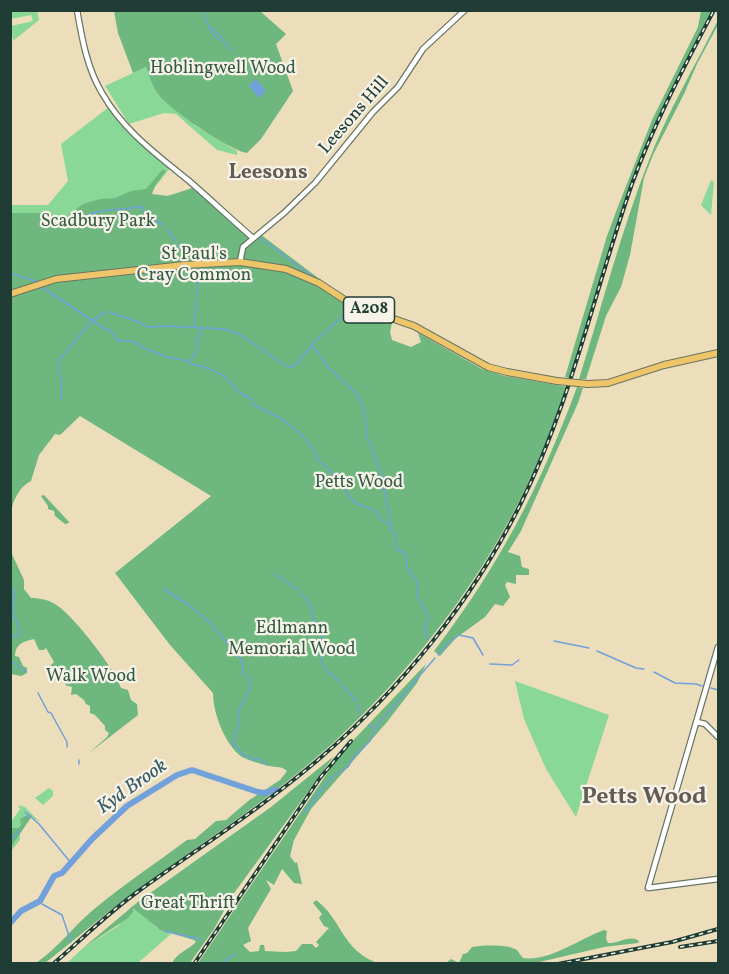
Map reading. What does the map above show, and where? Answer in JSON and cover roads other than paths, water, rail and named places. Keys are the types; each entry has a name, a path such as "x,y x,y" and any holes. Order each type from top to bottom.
{"main road":[{"name":"A208","path":"10,294 56,279 119,274 184,265 240,262 286,269 309,279 351,304 414,326 495,369 557,381 608,383 664,365 718,353"}],"street":[{"path":"77,10 81,36 92,71 101,92 115,114 143,143 253,238"},
{"name":"Leesons Hill","path":"240,262 243,247 284,213 315,183 373,112 398,87 423,49 465,10"},
{"path":"718,647 648,888 718,879"},
{"path":"697,722 705,724 718,737"}],"water":[{"path":"256,79 266,91 259,98 249,86"}],"waterway":[{"path":"202,10 212,33 217,39 218,37"},
{"path":"211,27 228,47"},
{"path":"88,215 101,211 142,206 146,216 164,225"},
{"path":"166,228 176,241"},
{"path":"259,237 316,279"},
{"path":"178,244 188,261"},
{"path":"197,297 199,267"},
{"path":"10,273 38,282"},
{"path":"41,287 110,330 118,341 132,341 167,357 188,361 217,372 241,394 251,398 254,405 280,418 301,434 319,461 328,468 355,503 371,509 391,526 396,536 396,549 405,553 407,567 417,582 417,595 429,618 424,628 428,639"},
{"path":"195,326 196,300"},
{"path":"347,305 347,312"},
{"path":"61,399 58,361 92,321 106,312"},
{"path":"109,312 148,327 225,329 241,335 286,366 291,367 297,364 312,344 346,313"},
{"path":"191,360 198,349 196,339 200,334 200,328"},
{"path":"313,346 329,368 358,395 364,409 368,441 372,444 371,448 381,474 391,525"},
{"path":"275,574 298,590"},
{"path":"10,647 11,637 21,632 12,611 15,593 11,587 12,584"},
{"path":"164,589 189,605 210,623 240,658 243,664 243,674 250,679 249,690 238,712 240,721 233,743 244,756 250,756 252,760 260,759 267,765"},
{"path":"300,593 310,603 321,635 320,657 327,671 340,682"},
{"name":"Kyd Brook","path":"438,655 459,635 473,638 483,655"},
{"name":"Kyd Brook","path":"554,641 589,648"},
{"name":"Kyd Brook","path":"597,651 636,668 644,669"},
{"name":"Kyd Brook","path":"303,814 330,779 348,767 355,755 370,741 378,724 435,658"},
{"path":"10,660 26,672"},
{"name":"Kyd Brook","path":"490,664 512,665 519,660"},
{"name":"Kyd Brook","path":"654,672 675,683 702,686"},
{"path":"342,685 356,701"},
{"name":"Kyd Brook","path":"711,688 718,690"},
{"path":"38,693 67,742 67,747"},
{"path":"359,704 360,714"},
{"name":"Kyd Brook","path":"369,725 376,728"},
{"name":"Kyd Brook","path":"10,923 21,911 40,901 54,876 62,873 92,839 127,806 177,775 192,770 258,792 276,790"},
{"path":"25,812 39,824 71,863"},
{"path":"10,841 20,830"},
{"path":"42,904 62,915 71,942"},
{"name":"Kyd Brook","path":"10,917 12,921"},
{"path":"164,931 200,939"},
{"path":"220,964 235,954"}],"railway":[{"path":"53,964 106,916 298,777 349,732 406,674 479,577 519,507 537,468 568,388 632,184 670,96 714,10"},
{"path":"194,964 320,778 351,741"},
{"path":"558,964 672,942 718,929"},
{"path":"680,947 718,941"}],"district":[{"name":"Leesons","path":"268,174"},
{"name":"Petts Wood","path":"644,799"}],"park label":[{"name":"Hoblingwell Wood","path":"223,70"},
{"name":"Scadbury Park","path":"98,223"},
{"name":"St Paul's Cray Common","path":"194,266"},
{"name":"Edlmann Memorial Wood","path":"292,640"},
{"name":"Walk Wood","path":"91,678"},
{"name":"Great Thrift","path":"188,905"}]}
